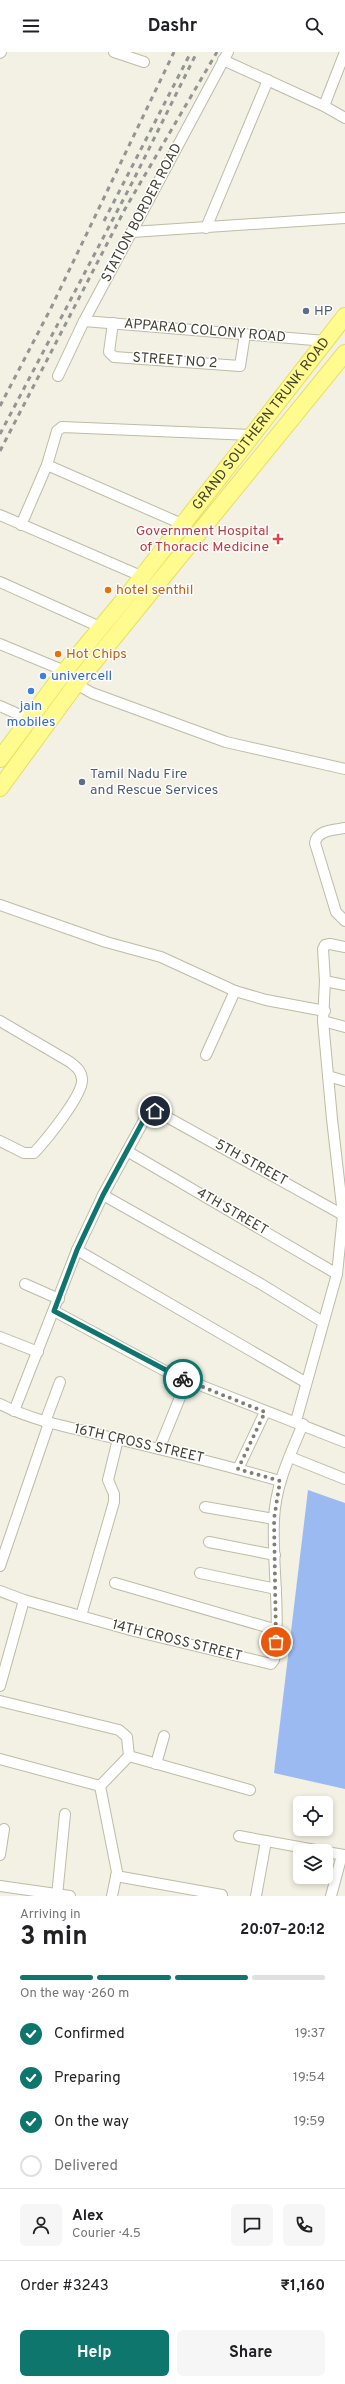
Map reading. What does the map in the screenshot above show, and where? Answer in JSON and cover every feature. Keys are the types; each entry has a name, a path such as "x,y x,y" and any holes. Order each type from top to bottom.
{"main road":[{"name":"GRAND SOUTHERN TRUNK ROAD","path":"0,759 65,671 345,316"},
{"name":"GRAND SOUTHERN TRUNK ROAD","path":"0,788 76,684 345,353"}],"street":[{"path":"114,52 144,62"},
{"path":"324,106 345,52"},
{"path":"226,56 268,80 324,106 345,118"},
{"name":"STATION BORDER ROAD","path":"58,376 84,321 226,56"},
{"path":"206,228 268,80"},
{"path":"132,232 345,218"},
{"name":"APPARAO COLONY ROAD","path":"84,321 326,341"},
{"name":"STREET NO 2","path":"113,323 109,352 114,357 240,366 245,334"},
{"path":"21,524 47,465 57,431 68,426 252,435"},
{"path":"47,465 182,524"},
{"path":"0,514 141,576"},
{"path":"0,582 100,627"},
{"path":"0,644 65,671"},
{"path":"76,684 92,693 226,742 345,769"},
{"path":"0,706 29,719"},
{"path":"345,828 321,833 316,838 314,843 336,912 345,921"},
{"path":"0,904 106,942 161,957 235,991 324,1016 345,1027"},
{"name":"14TH CROSS STREET","path":"0,1591 24,1600 81,1616 266,1664 270,1664 274,1660 277,1630 274,1519 280,1481 290,1457 299,1422 305,1382 337,1274 343,1215 328,1076 324,1016 325,981 323,949 325,945 330,944 345,947"},
{"path":"325,981 345,985"},
{"path":"206,1055 235,991"},
{"path":"0,1021 80,1069 82,1079 80,1092 34,1153 24,1153 0,1141"},
{"path":"328,1076 345,1081"},
{"name":"5TH STREET","path":"127,1151 148,1112 158,1112 343,1215"},
{"path":"14,1411 77,1250 103,1195 127,1151"},
{"name":"4TH STREET","path":"127,1151 337,1274"},
{"path":"103,1195 261,1284 323,1322"},
{"path":"77,1250 305,1382"},
{"path":"25,1284 59,1299"},
{"path":"54,1311 169,1373 265,1412 299,1422 345,1442"},
{"path":"0,1337 38,1352"},
{"path":"0,1566 60,1382"},
{"path":"160,1449 185,1385"},
{"name":"16TH CROSS STREET","path":"0,1404 14,1411 47,1422 160,1449 280,1481"},
{"path":"238,1469 265,1412"},
{"path":"81,1616 114,1502 114,1494 108,1480 118,1439"},
{"path":"290,1457 345,1479"},
{"path":"205,1507 274,1519"},
{"path":"209,1542 275,1555"},
{"path":"200,1572 276,1589"},
{"path":"115,1583 277,1630"},
{"path":"0,1686 24,1600"},
{"path":"0,1701 119,1730 127,1737 129,1756"},
{"path":"156,1764 164,1736"},
{"path":"129,1756 250,1790"},
{"path":"100,1786 129,1756"},
{"path":"0,1759 100,1786"},
{"path":"100,1786 116,1876 112,1896"},
{"path":"57,1895 65,1814"},
{"path":"0,1855 4,1829"},
{"path":"239,1836 293,1846"},
{"path":"256,1896 266,1841"},
{"path":"331,1896 344,1855 333,1853"},
{"path":"116,1876 222,1895"},
{"path":"0,1886 70,1896"}],"water":[{"path":"308,1490 345,1503 345,1789 274,1773"}],"railway":[{"path":"0,406 51,308 174,52"},
{"path":"104,221 191,52"},
{"path":"0,434 133,181 197,52"},
{"path":"0,451 125,209 217,52"}],"way so far":[{"path":"183,1379 265,1412 238,1469 280,1481 274,1519 277,1607 276,1642"}],"place":[{"name":"HP","path":"306,311"},
{"name":"Government Hospital of Thoracic Medicine","path":"278,539"},
{"name":"hotel senthil","path":"108,590"},
{"name":"Hot Chips","path":"58,654"},
{"name":"univercell","path":"43,676"},
{"name":"jain mobiles","path":"31,691"},
{"name":"Tamil Nadu Fire and Rescue Services","path":"82,782"}],"route":[{"path":"155,1111 148,1112 103,1195 77,1250 54,1311 169,1373 183,1379"}]}
